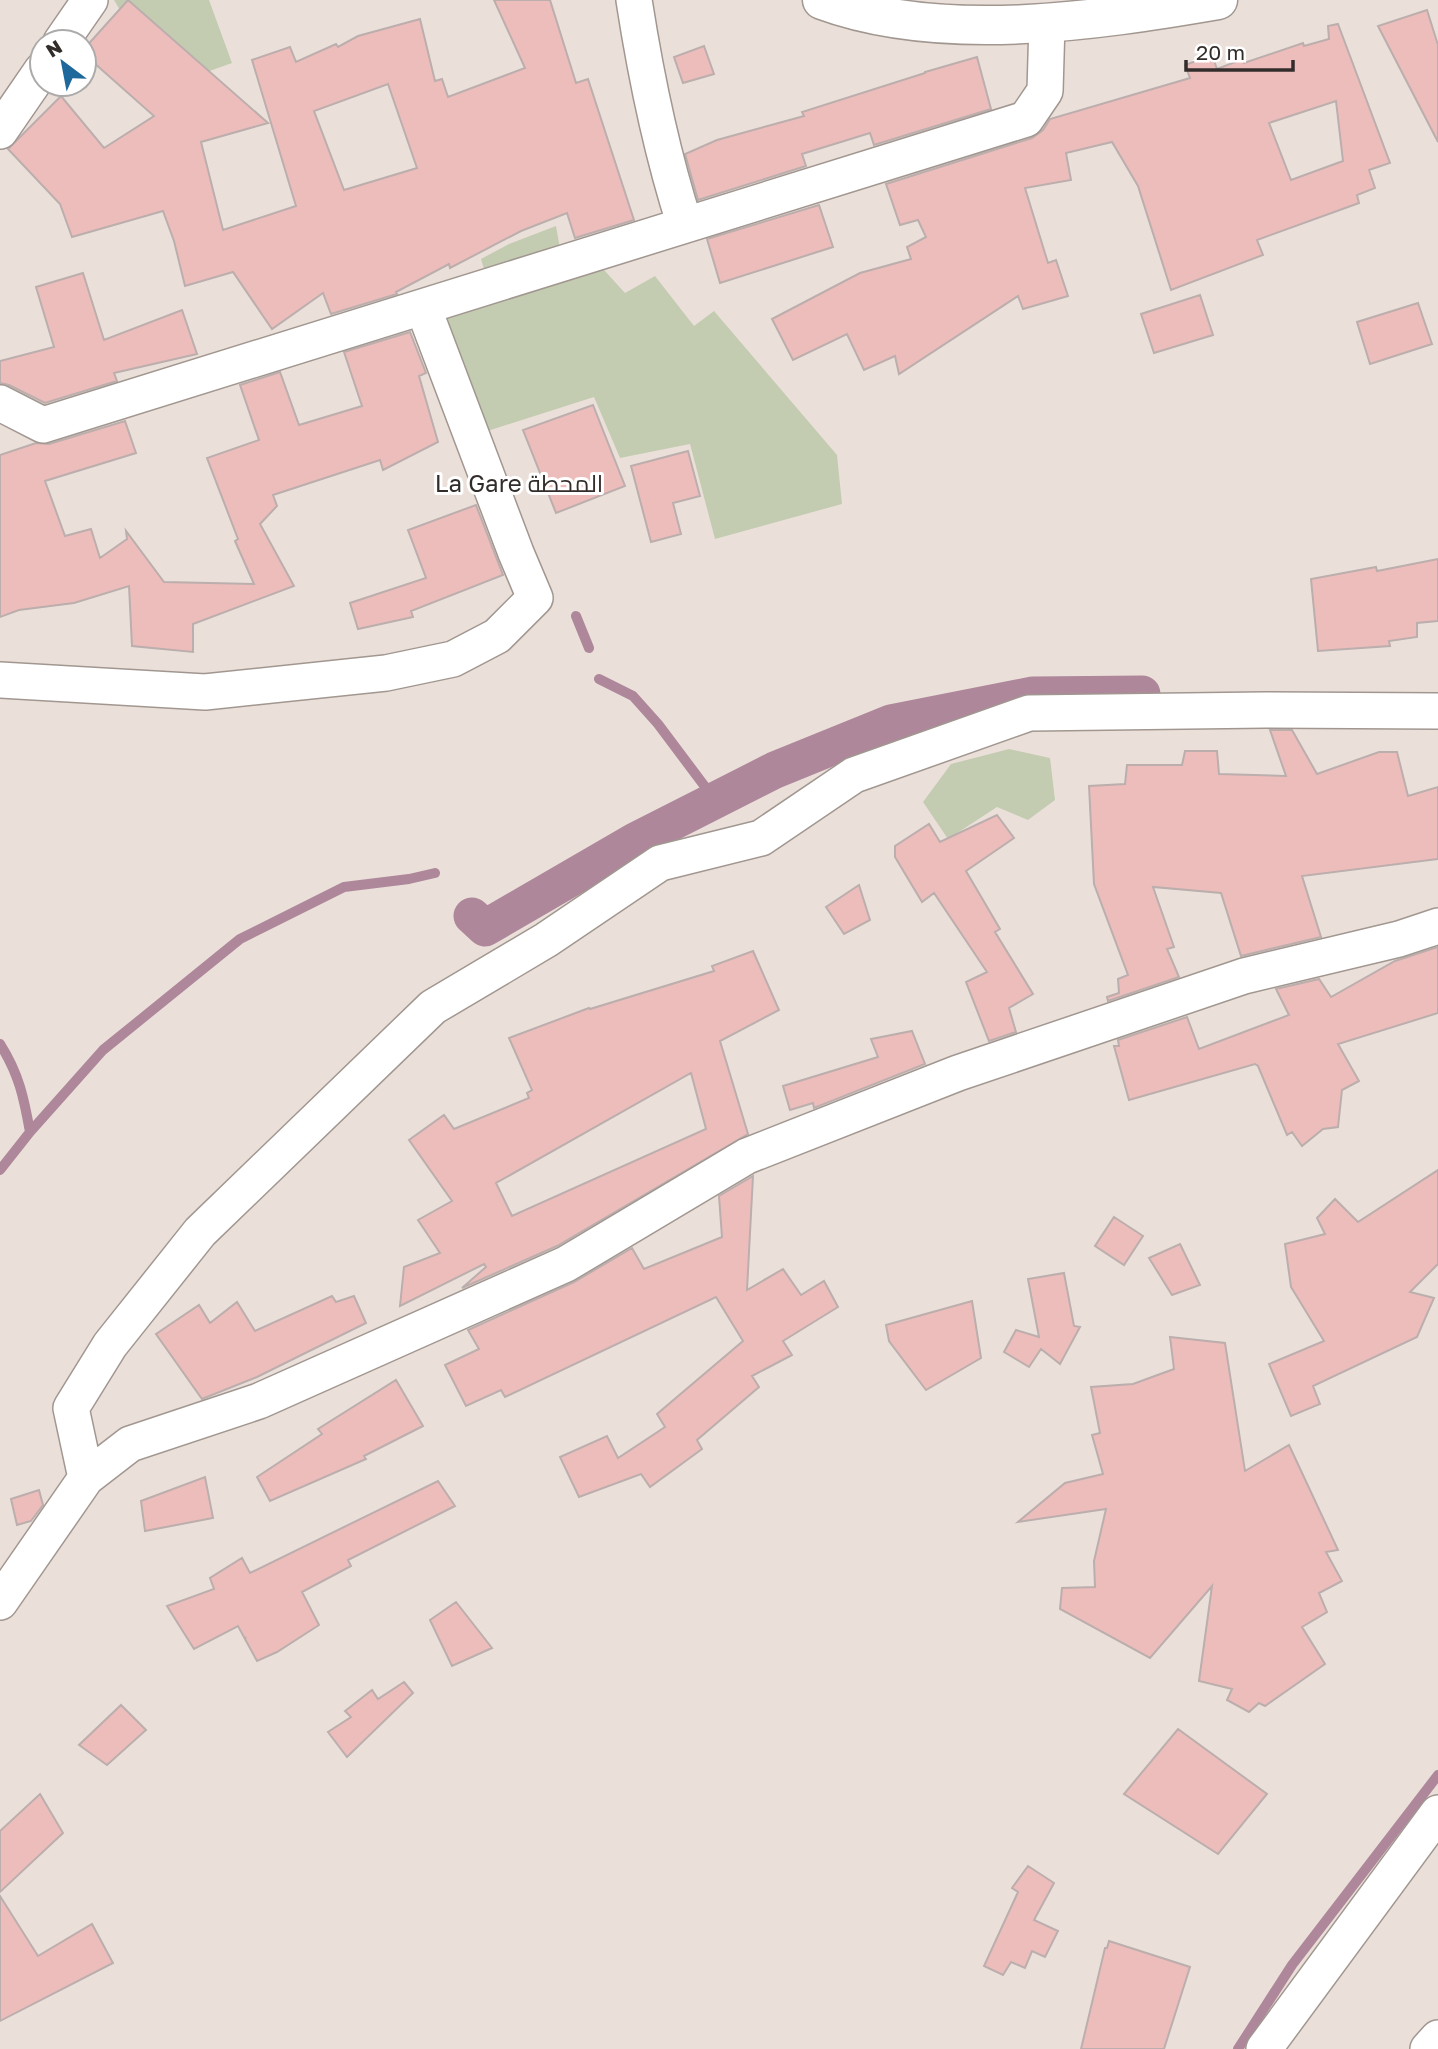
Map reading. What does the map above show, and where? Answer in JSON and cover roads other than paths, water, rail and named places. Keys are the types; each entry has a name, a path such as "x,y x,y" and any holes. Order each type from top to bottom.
{"main road":[{"path":"822,0 891,17 947,23 1047,23 1110,17 1218,0"}],"street":[{"path":"71,28 90,0"},
{"path":"634,0 648,89 669,178 685,225"},
{"path":"0,403 43,425 1026,119 1045,91 1047,23"},
{"path":"0,131 28,90"},
{"path":"0,680 205,692 386,673 453,659 497,636 534,598 423,307"},
{"path":"86,1478 71,1408 110,1345 200,1232 433,1007 546,940 660,863 761,838 854,775 1029,713 1438,711"},
{"path":"0,1602 86,1478 130,1444 259,1401 566,1264 747,1156 972,1067 1231,980 1399,939 1438,926"},
{"path":"1264,2049 1438,1813"},
{"path":"1428,2049 1438,2038"}],"waterway":[{"path":"576,616 589,648"},
{"path":"599,679 633,696 658,724 715,800"},
{"path":"472,916 485,928 635,841 775,770 891,723 1033,695 1142,694"},
{"path":"0,1170 103,1050 240,939 344,887 435,873"},
{"path":"0,1044 20,1086 30,1132"},
{"path":"1238,2049 1292,1965 1438,1775"}],"district":[{"name":"La Gare المحطة","path":"519,482"}]}
